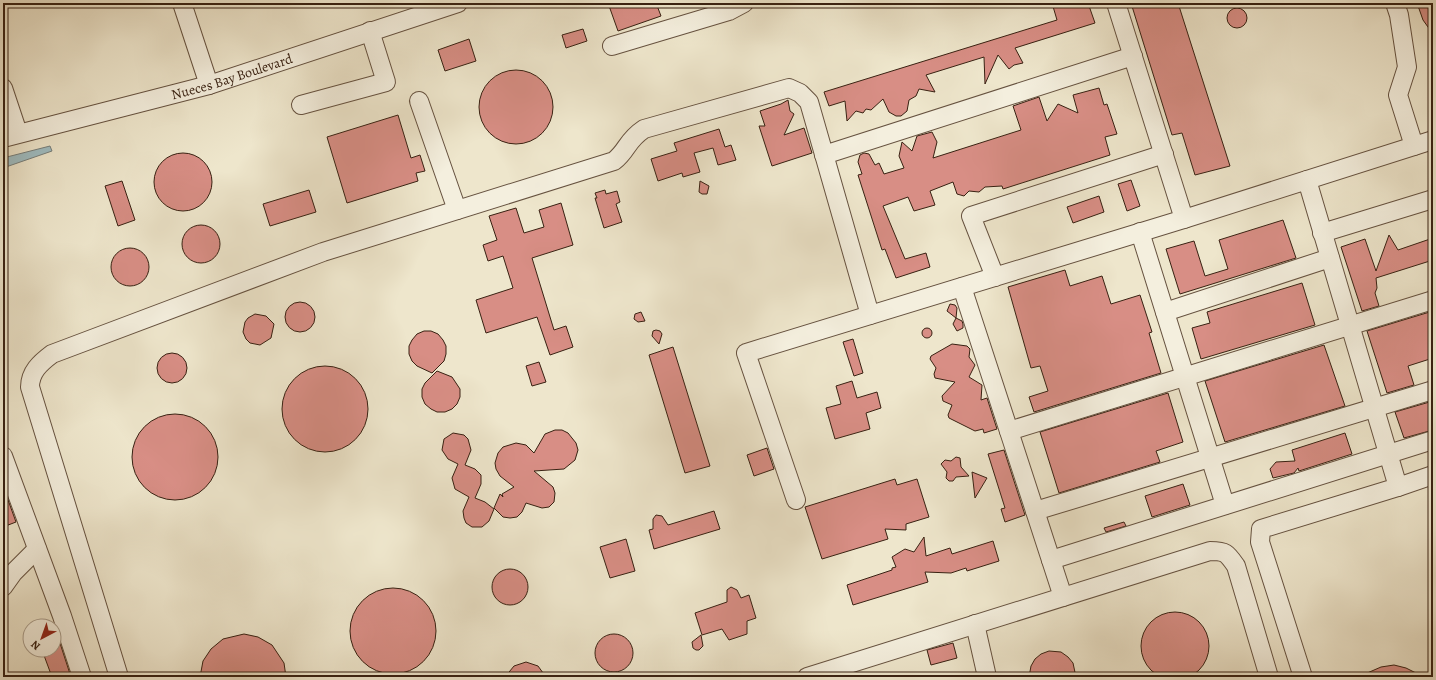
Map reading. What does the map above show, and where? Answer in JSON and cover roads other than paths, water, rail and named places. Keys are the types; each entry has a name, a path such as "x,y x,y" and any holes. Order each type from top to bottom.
{"street":[{"path":"182,3 209,85"},
{"name":"Nueces Bay Boulevard","path":"10,135 209,85 458,3"},
{"path":"612,46 729,11 744,3"},
{"path":"1116,3 1184,219"},
{"path":"1395,3 1399,15 1407,67 1398,95 1414,146"},
{"path":"301,105 386,82 370,31"},
{"path":"824,155 1133,56"},
{"path":"3,88 10,135"},
{"path":"119,677 30,387 30,378 40,363 52,354 323,252 614,161 624,154 626,145 634,136 644,129 789,88 800,93 809,102 870,315"},
{"path":"419,101 457,210"},
{"path":"796,500 746,353 1184,219 1433,140"},
{"path":"994,277 971,216 1164,154"},
{"path":"1307,180 1398,487"},
{"path":"1322,233 1433,198"},
{"path":"1140,232 1225,505"},
{"path":"1165,312 1330,258"},
{"path":"962,287 1062,597"},
{"path":"1009,431 1433,300"},
{"path":"1035,511 1433,390"},
{"path":"1051,560 1433,440"},
{"path":"3,456 82,677"},
{"path":"1303,677 1260,542 1261,529 1433,476"},
{"path":"3,586 13,572 37,549"},
{"path":"807,677 1210,552 1222,551 1229,556 1236,566 1269,677"},
{"path":"975,624 985,676"}],"water":[{"path":"50,146 52,151 3,168 3,158"}]}
